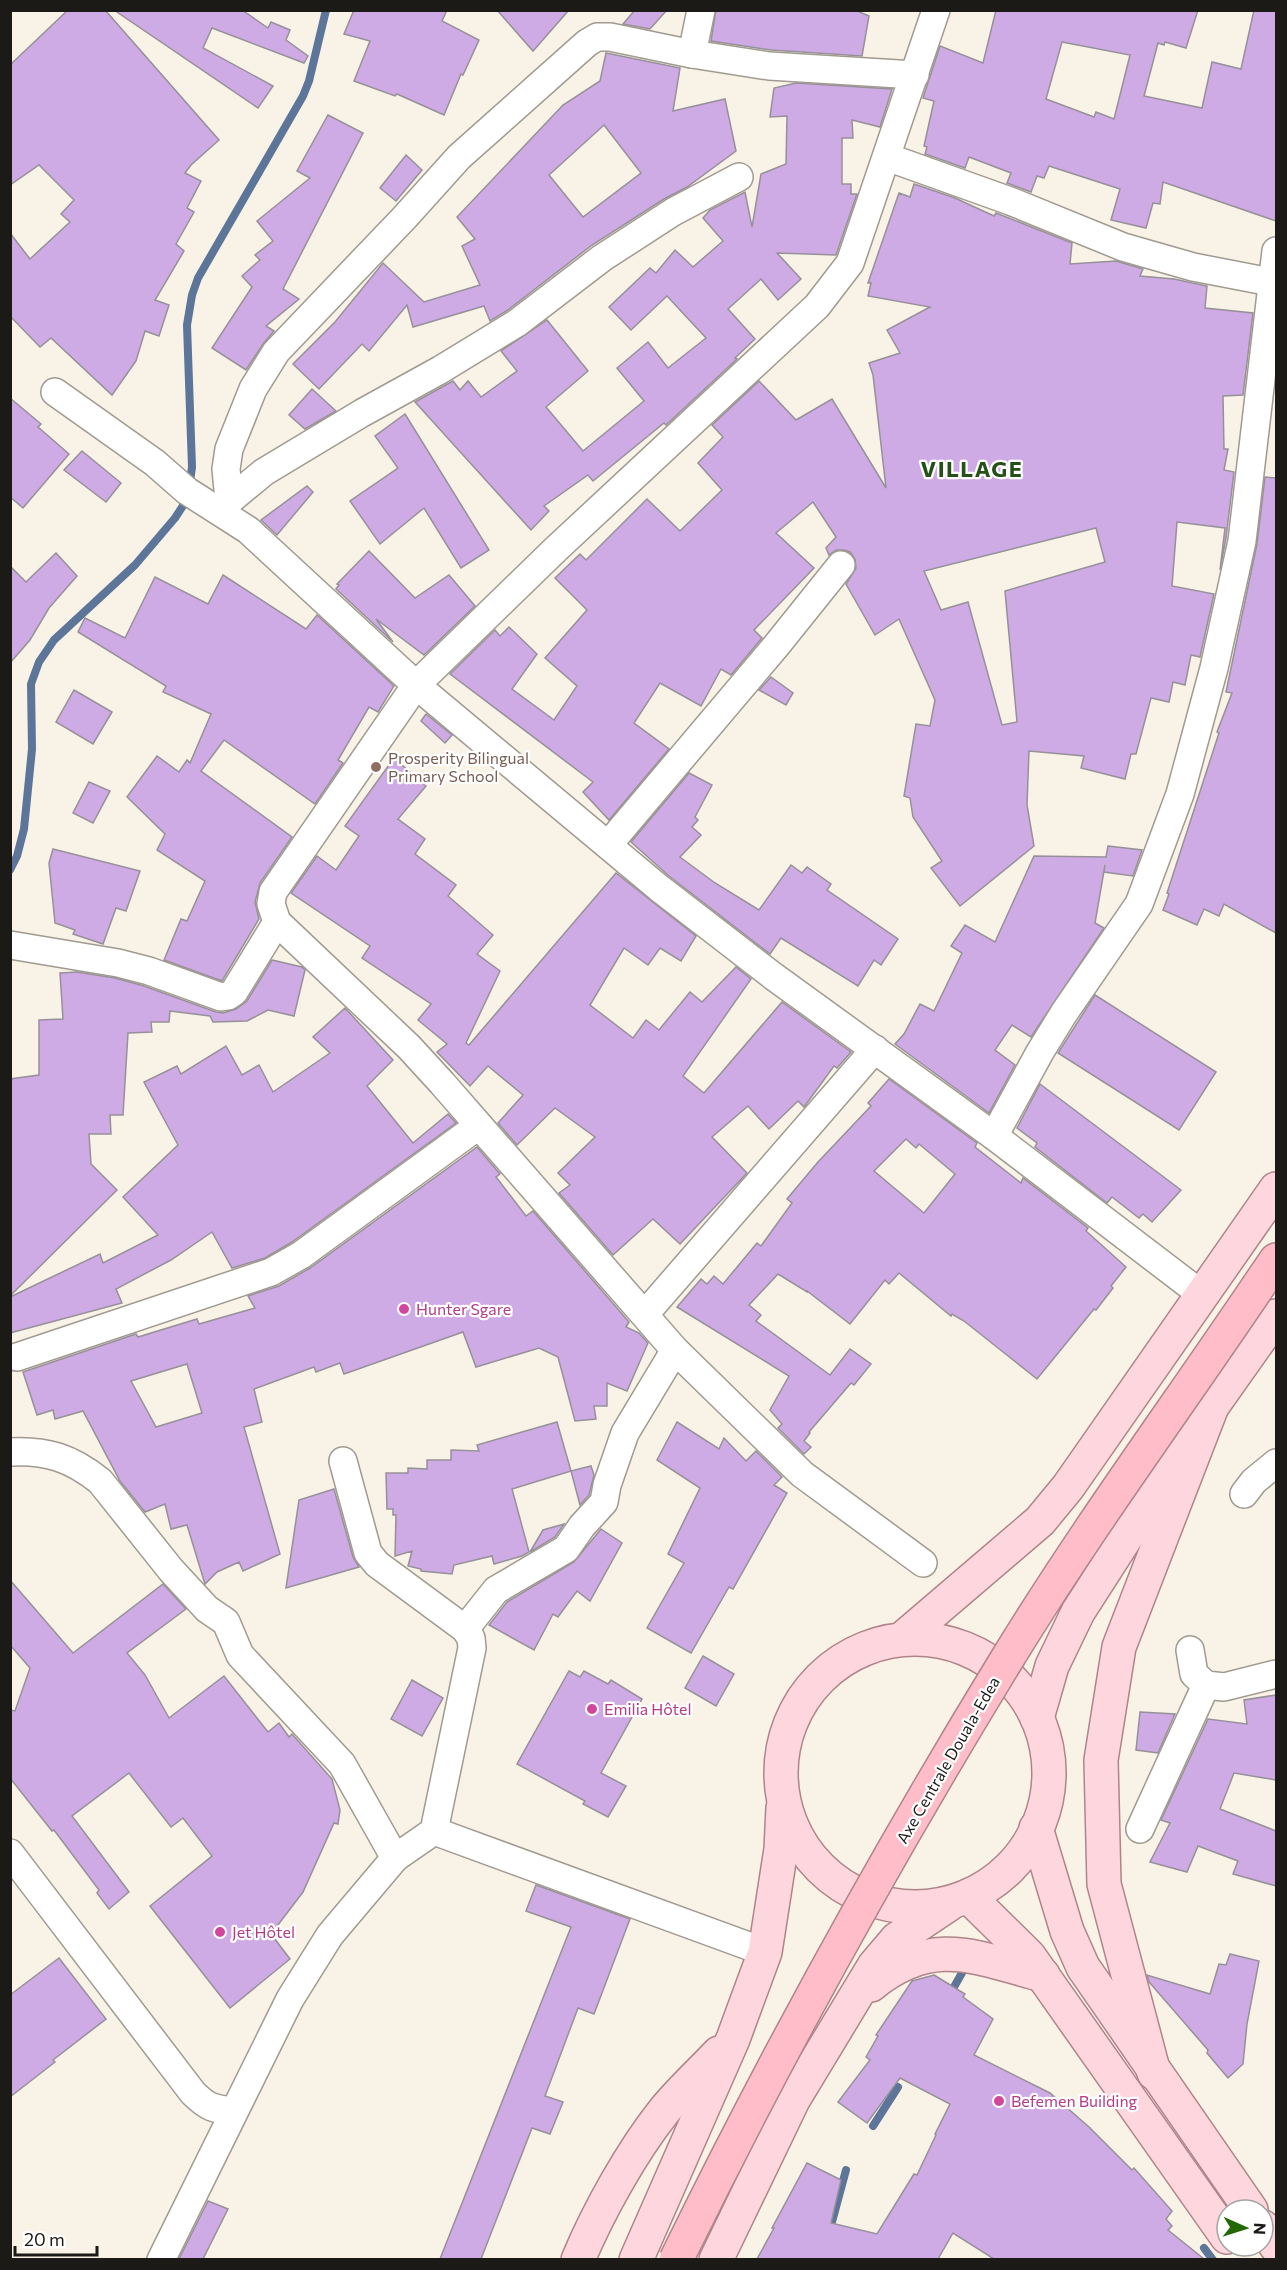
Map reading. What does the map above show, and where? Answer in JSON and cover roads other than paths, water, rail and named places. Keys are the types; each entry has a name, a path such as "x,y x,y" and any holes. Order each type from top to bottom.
{"highway":[{"name":"Axe Centrale Douala-Edea","path":"676,2259 818,1982 1004,1664 1052,1588 1268,1272"}],"main road":[{"path":"902,1639 1041,1521 1068,1487 1276,1189"},
{"path":"1037,1718 1052,1666 1078,1612 1211,1409 1276,1316"},
{"path":"1154,2073 1104,1884 1101,1760 1119,1647 1211,1409"},
{"path":"636,2259 733,2039 765,1953 781,1849 784,1800 781,1772 784,1744 793,1717 807,1693 826,1672 849,1656 874,1644 902,1639 938,1641 957,1645 982,1656 1004,1673 1023,1694 1037,1718 1046,1745 1048,1774 1045,1801 1036,1828 1024,1849 1008,1868 989,1884 962,1898 897,1939 874,1966 793,2100 716,2259"},
{"path":"784,1800 792,1827 806,1851 825,1872 847,1888 873,1900 900,1906 928,1906 962,1898"},
{"path":"1036,1828 1067,1931 1083,1967 1154,2073 1243,2198"},
{"path":"962,1898 1029,1956 1215,2220"},
{"path":"851,2002 888,1971 913,1958 940,1953 963,1954 1042,1975"},
{"path":"578,2259 586,2240 635,2152 665,2110 733,2039"}],"street":[{"path":"692,54 702,10"},
{"path":"923,1563 802,1474 675,1350 409,1047 277,922 271,904 273,892 416,685 556,549 817,306 850,263 936,10"},
{"path":"223,505 229,449 253,389 276,352 405,218 459,157 587,43 597,38 610,37 692,54 769,66 915,75"},
{"path":"887,157 1010,201 1123,247 1193,267 1274,282"},
{"path":"223,505 264,472 362,413 440,370 517,322 602,258 673,212 739,177"},
{"path":"994,1136 1064,1012 1138,904 1180,794 1214,668 1242,541 1276,251"},
{"path":"55,392 155,463 187,491 223,505 416,685 659,888 773,976 994,1136 1201,1294"},
{"path":"608,845 776,646 841,565"},
{"path":"10,945 118,963 148,971 221,997 234,992 277,922"},
{"path":"645,1314 874,1049"},
{"path":"17,1357 271,1272 301,1255 478,1126"},
{"path":"465,1629 496,1590 566,1549 582,1526 604,1502 607,1485 625,1433 675,1350"},
{"path":"10,1452 50,1454 87,1471 100,1481 171,1570 207,1609 226,1622 240,1655 342,1764 395,1858"},
{"path":"161,2259 290,2000 330,1935 395,1858 434,1831 472,1648 471,1638 465,1629 377,1564 369,1553 343,1461"},
{"path":"1244,1494 1254,1480 1276,1463"},
{"path":"1190,1650 1194,1674 1206,1684 1224,1687 1276,1674"},
{"path":"1140,1829 1206,1684"},
{"path":"434,1831 765,1953"},
{"path":"10,1853 193,2093 205,2105 214,2109 234,2111"}],"waterway":[{"path":"10,870 17,856 24,829 32,749 31,684 39,662 54,640 135,565 175,518 188,498 192,467 187,325 192,295 198,278 303,96 309,81 326,10"},
{"path":"954,1987 967,1964"},
{"path":"873,2126 898,2087"},
{"path":"829,2233 846,2170"},
{"path":"1204,2248 1213,2260"}],"place":[{"name":"Prosperity Bilingual Primary School","path":"376,767"},
{"name":"Hunter Sgare","path":"404,1309"},
{"name":"Emilia Hôtel","path":"592,1709"},
{"name":"Jet Hôtel","path":"220,1932"},
{"name":"Befemen Building","path":"999,2101"}],"district":[{"name":"VILLAGE","path":"972,469"}]}
